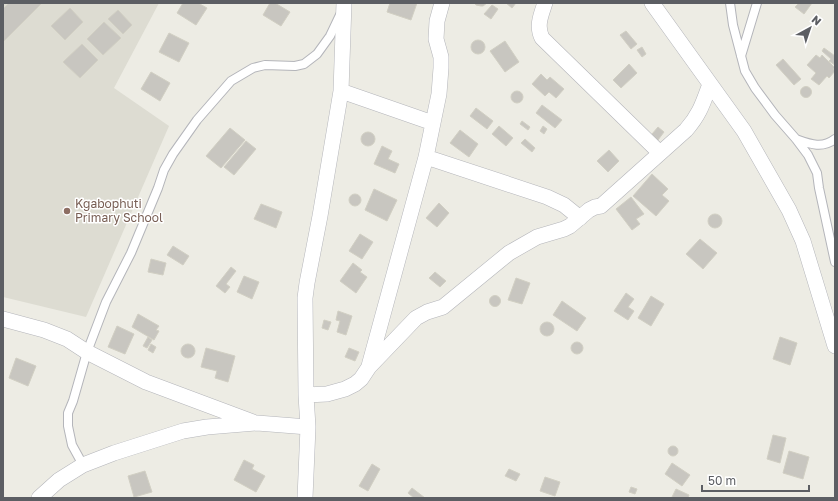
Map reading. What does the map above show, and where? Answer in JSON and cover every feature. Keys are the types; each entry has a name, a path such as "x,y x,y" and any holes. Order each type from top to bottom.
{"street":[{"path":"369,367 426,157 439,94 441,57 436,39 437,21 442,3"},
{"path":"545,3 539,21 542,38 660,153"},
{"path":"652,3 744,131 788,210 803,241 827,324 835,346"},
{"path":"305,498 308,428 306,395 305,298 341,91 344,5"},
{"path":"306,395 327,394 355,384 361,379 369,367 416,318 427,312 443,307 509,253 537,237 570,226 590,210 595,207 602,206 692,123 700,112 710,84"},
{"path":"341,91 433,122"},
{"path":"426,157 547,197 564,205 580,218"},
{"path":"3,319 50,332 67,339 87,352 146,382 257,424"},
{"path":"40,498 59,480 83,465 114,453 182,431 207,427 257,424 308,428"}],"lane":[{"path":"730,3 733,25 745,71 755,88 808,155 817,173 835,262"},
{"path":"741,56 758,3"},
{"path":"83,465 72,445 68,426 68,413 73,401 87,352 106,302 131,253 164,170 173,154 198,120 231,81 253,68 265,65 295,66 304,64 317,54 330,36 344,5"},
{"path":"796,139 813,145 823,145 835,139"}],"shaded area":[{"name":"Kgabophuti Primary School","path":"3,3 159,3 114,88 169,126 86,317 3,297"}],"building":[{"path":"9,3 42,3 3,42 3,9"},
{"path":"183,3 198,3 207,8 196,25 177,13"},
{"path":"270,3 275,3 290,12 281,26 263,15"},
{"path":"390,3 417,3 411,20 387,12"},
{"path":"474,3 487,3 481,6"},
{"path":"506,3 516,3 512,8"},
{"path":"799,3 812,3 804,14 795,7"},
{"path":"492,5 498,9 491,19 484,14"},
{"path":"70,8 83,22 65,40 51,26"},
{"path":"118,10 132,25 123,34 108,19"},
{"path":"104,22 121,38 103,55 87,39"},
{"path":"626,31 637,44 631,49 620,35"},
{"path":"169,33 189,43 179,62 159,52"},
{"path":"478,40 483,42 485,47 483,52 478,54 473,52 471,47 473,42"},
{"path":"505,41 519,62 505,72 490,51"},
{"path":"82,44 98,60 80,78 63,62"},
{"path":"642,47 646,54 642,57 637,50"},
{"path":"824,48 835,56 835,65 829,61 831,59 822,51"},
{"path":"816,55 820,58 822,55 835,68 833,69 835,71 829,78 827,76 819,85 811,79 816,73 807,65"},
{"path":"783,59 801,79 794,85 776,65"},
{"path":"629,64 637,73 621,88 613,80"},
{"path":"151,72 170,83 160,101 141,89"},
{"path":"541,74 547,80 550,77 564,89 556,98 549,92 545,96 532,84"},
{"path":"806,86 810,88 812,92 810,96 806,98 802,96 800,92 802,88"},
{"path":"515,91 519,91 523,97 519,103 515,103 511,99 511,95"},
{"path":"542,105 562,120 555,128 536,113"},
{"path":"476,108 493,121 487,129 470,116"},
{"path":"522,121 530,127 528,130 520,124"},
{"path":"499,126 513,138 506,146 492,134"},
{"path":"543,126 547,129 544,134 540,131"},
{"path":"658,127 664,132 658,140 652,134"},
{"path":"230,128 245,140 221,168 206,156"},
{"path":"460,130 478,144 469,157 450,143"},
{"path":"368,132 373,134 375,139 373,144 368,146 363,144 361,139 363,134"},
{"path":"525,139 535,148 532,152 521,143"},
{"path":"246,141 256,149 234,175 224,167"},
{"path":"382,146 392,151 388,159 399,164 395,173 374,164"},
{"path":"609,150 619,161 608,172 597,161"},
{"path":"652,174 668,189 662,195 669,201 656,216 633,196"},
{"path":"374,189 397,200 387,221 365,210"},
{"path":"353,194 357,194 361,200 357,206 353,206 349,202 349,198"},
{"path":"631,197 644,214 636,219 640,224 632,230 616,209"},
{"path":"439,203 449,213 437,227 426,218"},
{"path":"261,204 282,212 276,228 254,219"},
{"path":"715,214 720,216 722,221 720,226 715,228 710,226 708,221 710,216"},
{"path":"360,234 373,242 362,259 349,251"},
{"path":"700,239 717,253 703,269 686,254"},
{"path":"173,246 189,256 183,265 167,255"},
{"path":"151,259 166,263 163,275 148,272"},
{"path":"353,263 362,270 360,272 367,277 356,293 340,281"},
{"path":"231,267 236,271 226,284 230,287 225,293 216,286"},
{"path":"435,272 446,281 440,287 429,278"},
{"path":"244,276 259,282 252,299 237,292"},
{"path":"516,278 530,283 522,304 508,300"},
{"path":"626,293 634,299 628,307 634,311 628,320 614,311"},
{"path":"493,296 497,296 499,297 499,305 493,306 490,303 490,299"},
{"path":"651,296 664,304 651,326 638,318"},
{"path":"562,301 586,318 577,331 553,315"},
{"path":"338,311 352,316 346,335 337,332 340,321 336,320"},
{"path":"138,314 159,326 156,330 159,331 154,340 132,327"},
{"path":"324,320 331,322 328,330 322,328"},
{"path":"544,322 550,322 554,326 554,332 550,336 544,336 540,332 540,326"},
{"path":"117,326 134,334 125,354 108,347"},
{"path":"148,337 152,340 147,348 143,346"},
{"path":"780,337 797,343 790,365 773,359"},
{"path":"575,342 579,342 583,348 579,354 575,354 571,350 571,346"},
{"path":"151,344 156,347 153,353 148,350"},
{"path":"188,344 193,346 195,351 193,356 188,358 183,356 181,351 183,346"},
{"path":"206,348 235,356 228,382 215,378 217,371 201,367"},
{"path":"349,348 359,352 355,361 345,357"},
{"path":"16,358 36,366 28,386 9,378"},
{"path":"773,435 786,438 780,463 767,459"},
{"path":"671,446 675,446 677,447 677,455 671,456 668,453 668,449"},
{"path":"789,451 809,457 803,479 783,473"},
{"path":"244,460 254,465 252,469 265,476 256,492 234,480"},
{"path":"672,463 690,475 682,486 665,474"},
{"path":"372,464 380,469 368,491 359,486"},
{"path":"509,469 520,474 516,481 505,476"},
{"path":"145,471 152,492 134,497 128,476"},
{"path":"545,477 560,482 555,496 540,491"},
{"path":"631,487 637,489 635,494 629,492"},
{"path":"412,488 425,498 414,498 408,493"},
{"path":"676,489 689,495 688,498 672,497"}],"place":[{"name":"Kgabophuti Primary School","path":"67,211"}]}
